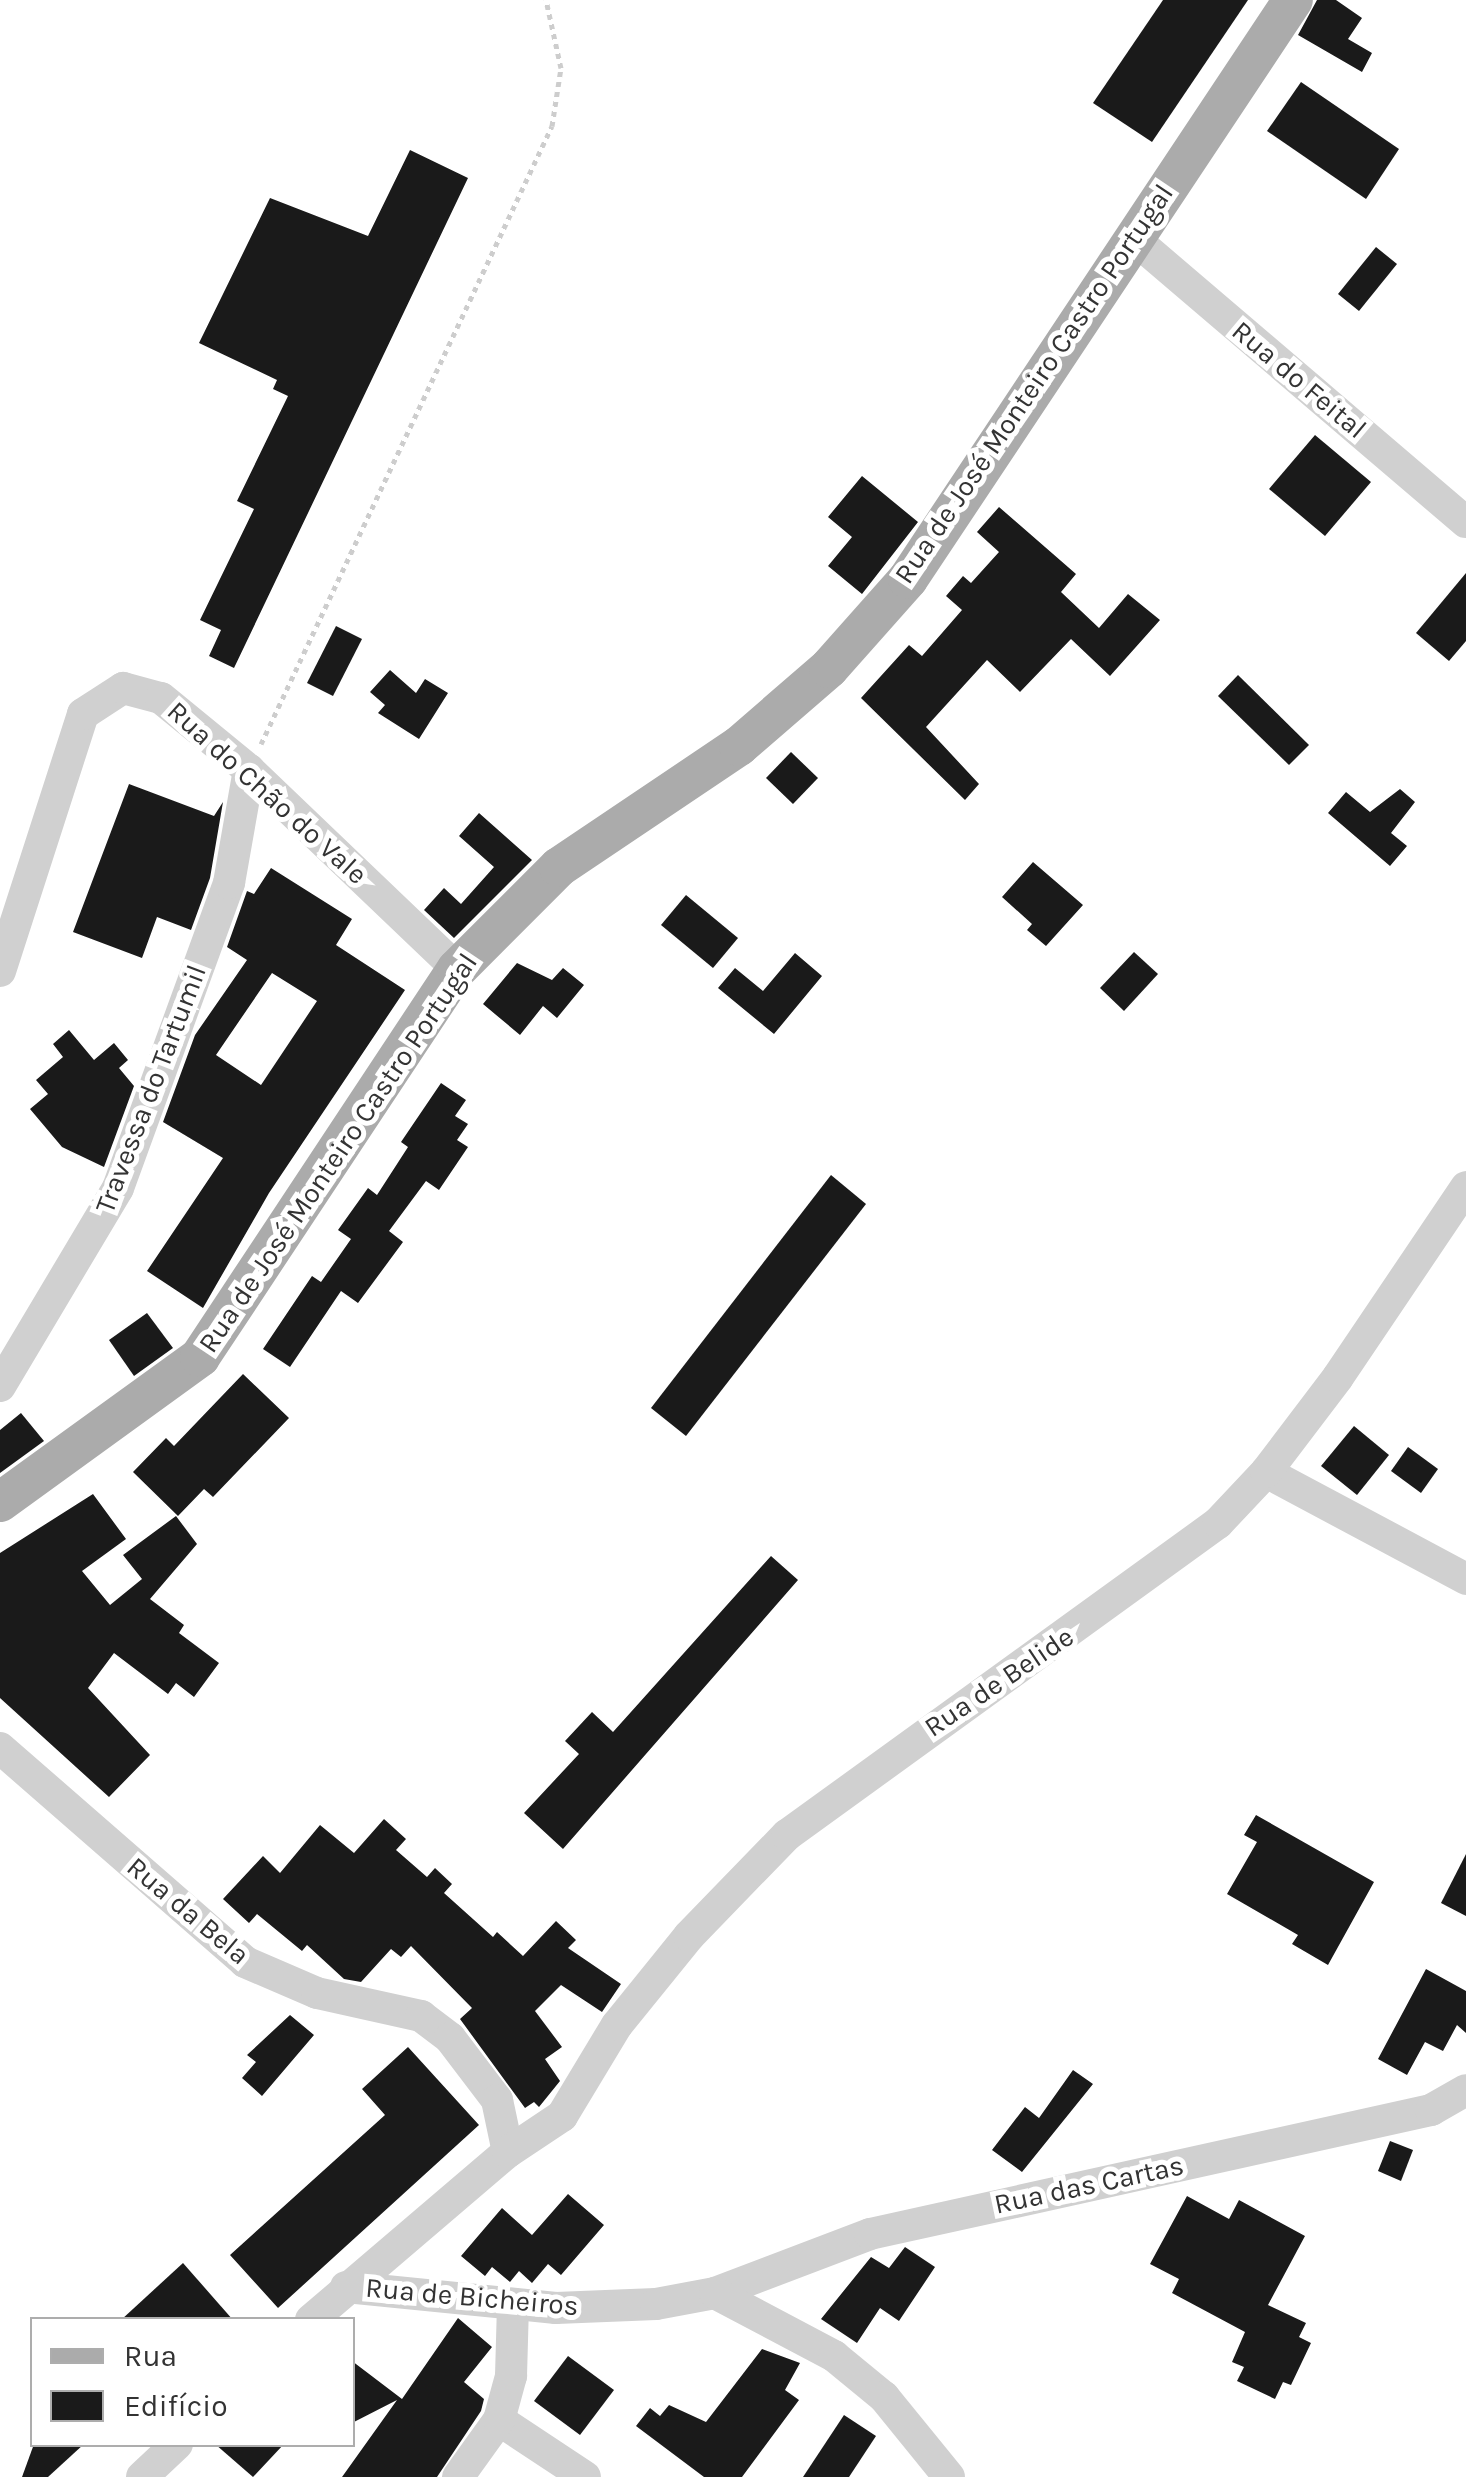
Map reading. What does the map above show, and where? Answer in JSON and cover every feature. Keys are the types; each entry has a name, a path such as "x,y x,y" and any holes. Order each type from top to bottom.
{"main road":[{"name":"Rua de José Monteiro Castro Portugal","path":"0,1502 200,1357 457,969 559,867 739,746 829,668 908,579 1292,0"}],"street":[{"name":"Rua do Feital","path":"1132,238 1466,522"},
{"name":"Rua do Chão do Vale","path":"0,970 83,714 123,688 161,698 248,770 457,969"},
{"name":"Travessa do Tartumil","path":"0,1386 118,1188 229,882 248,770"},
{"name":"Rua de Belide","path":"314,2317 346,2286 457,2201 508,2152 562,2116 629,2010 689,1936 787,1835 1119,1600 1218,1523 1266,1472 1466,1187"},
{"path":"1266,1472 1466,1579"},
{"name":"Rua da Bela","path":"0,1748 245,1962 317,1992 421,2016 450,2038 496,2100 508,2152"},
{"name":"Rua das Cartas","path":"716,2293 870,2234 1431,2110 1466,2090"},
{"name":"Rua de Bicheiros","path":"346,2286 513,2304 656,2304 716,2293"},
{"path":"716,2293 834,2356 884,2396 949,2477"},
{"path":"458,2477 499,2420 511,2376 513,2304"},
{"path":"499,2420 585,2477"},
{"path":"142,2477 173,2447"}],"path":[{"path":"248,770 552,126 561,68 546,0"}],"building":[{"path":"1163,0 1248,0 1152,142 1093,103"},
{"path":"1317,0 1336,0 1362,18 1348,39 1372,53 1362,72 1298,35"},
{"path":"1301,82 1399,149 1366,199 1267,131"},
{"path":"410,150 468,178 234,668 209,656 221,630 200,620 254,509 237,501 288,396 273,389 277,380 199,343 270,198 368,236"},
{"path":"1376,247 1397,264 1359,311 1338,294"},
{"path":"1315,435 1371,482 1325,536 1269,489"},
{"path":"862,476 918,522 862,594 828,566 852,537 828,517"},
{"path":"999,507 1076,574 1061,592 1099,628 1128,594 1160,620 1110,676 1071,639 1020,692 987,660 926,727 979,784 965,800 861,698 909,645 922,656 962,610 946,596 963,576 971,583 999,552 977,532"},
{"path":"1466,573 1466,641 1449,661 1416,633"},
{"path":"336,626 362,639 333,696 307,683"},
{"path":"390,670 416,693 425,679 448,693 419,739 378,713 385,705 370,692"},
{"path":"1238,675 1309,745 1289,765 1218,696"},
{"path":"791,752 818,778 793,804 766,778"},
{"path":"129,784 214,816 223,802 210,878 191,930 157,917 142,958 73,932"},
{"path":"1400,789 1415,802 1391,833 1407,846 1390,866 1328,813 1346,792 1370,812"},
{"path":"479,813 532,860 454,938 424,910 444,888 461,904 494,867 459,836"},
{"path":"1033,862 1083,905 1046,946 1027,930 1032,924 1002,897"},
{"path":"271,868 352,919 336,945 405,990 269,1193 203,1308 147,1271 223,1158 163,1122 195,1035 247,960 227,947 247,891 254,894","holes":["272,973 317,1001 261,1085 216,1055"]},
{"path":"686,895 738,938 713,968 661,925"},
{"path":"1134,952 1158,974 1124,1011 1100,988"},
{"path":"795,953 822,976 774,1034 718,988 735,968 763,991"},
{"path":"517,963 552,980 563,968 584,985 557,1018 543,1006 520,1035 483,1004"},
{"path":"69,1030 94,1060 114,1043 128,1060 119,1068 134,1086 104,1167 62,1147 30,1109 48,1094 36,1080 63,1057 53,1044"},
{"path":"441,1083 466,1100 455,1116 468,1124 457,1140 468,1147 439,1190 426,1181 389,1231 403,1242 358,1303 341,1291 290,1367 263,1349 312,1276 321,1282 351,1239 338,1230 368,1188 377,1195 408,1147 401,1142"},
{"path":"831,1175 866,1204 686,1436 651,1408"},
{"path":"147,1313 173,1348 134,1376 109,1340"},
{"path":"243,1374 289,1418 213,1497 204,1489 178,1516 133,1472 166,1438 174,1446"},
{"path":"21,1413 44,1441 0,1473 0,1430"},
{"path":"1354,1426 1389,1455 1357,1495 1321,1466"},
{"path":"1408,1447 1438,1469 1421,1493 1391,1471"},
{"path":"93,1494 126,1539 82,1571 110,1605 142,1579 123,1555 176,1516 197,1544 150,1599 184,1625 179,1633 219,1663 194,1697 176,1683 168,1694 114,1653 88,1688 150,1755 109,1797 0,1698 0,1553"},
{"path":"771,1556 798,1580 563,1849 524,1813 579,1754 565,1741 592,1712 613,1732"},
{"path":"1256,1815 1374,1882 1328,1965 1292,1944 1298,1935 1227,1894 1257,1842 1244,1835"},
{"path":"384,1819 406,1839 396,1850 427,1877 435,1868 452,1884 444,1893 493,1937 497,1932 523,1956 556,1921 576,1940 568,1948 621,1984 602,2012 561,1985 535,2011 562,2047 545,2059 560,2081 539,2107 534,2102 525,2108 460,2019 472,2008 411,1946 401,1957 391,1949 361,1982 344,1979 307,1945 302,1951 257,1914 249,1923 223,1899 263,1856 280,1873 320,1825 354,1853"},
{"path":"1466,1854 1466,1916 1441,1903"},
{"path":"1426,1969 1466,1991 1466,2033 1457,2025 1443,2051 1425,2042 1407,2075 1378,2059"},
{"path":"290,2015 314,2035 262,2096 242,2078 256,2062 247,2055"},
{"path":"408,2047 479,2125 278,2308 230,2255 385,2115 362,2089"},
{"path":"1073,2070 1093,2084 1022,2172 992,2150 1025,2107 1039,2118"},
{"path":"1390,2141 1413,2150 1401,2181 1378,2171"},
{"path":"568,2194 604,2225 561,2275 548,2264 532,2283 519,2271 510,2282 492,2267 485,2276 461,2256 502,2208 532,2235"},
{"path":"1187,2196 1229,2219 1239,2200 1305,2236 1268,2305 1306,2323 1299,2337 1311,2343 1291,2385 1283,2382 1275,2399 1237,2381 1244,2367 1232,2362 1245,2332 1172,2293 1179,2279 1150,2264"},
{"path":"905,2247 935,2267 899,2321 880,2308 857,2343 821,2319 871,2257 889,2268"},
{"path":"183,2263 230,2317 124,2317"},
{"path":"458,2318 492,2347 464,2382 484,2399 481,2411 437,2477 342,2477 397,2400 355,2421 355,2363 402,2399"},
{"path":"762,2349 800,2363 785,2390 799,2400 742,2477 704,2477 636,2426 650,2408 660,2416 669,2405 706,2422"},
{"path":"568,2356 614,2390 580,2435 534,2401"},
{"path":"844,2415 876,2436 849,2477 803,2477"},
{"path":"33,2447 81,2447 48,2477 22,2477"},
{"path":"218,2447 281,2447 253,2477"}]}
